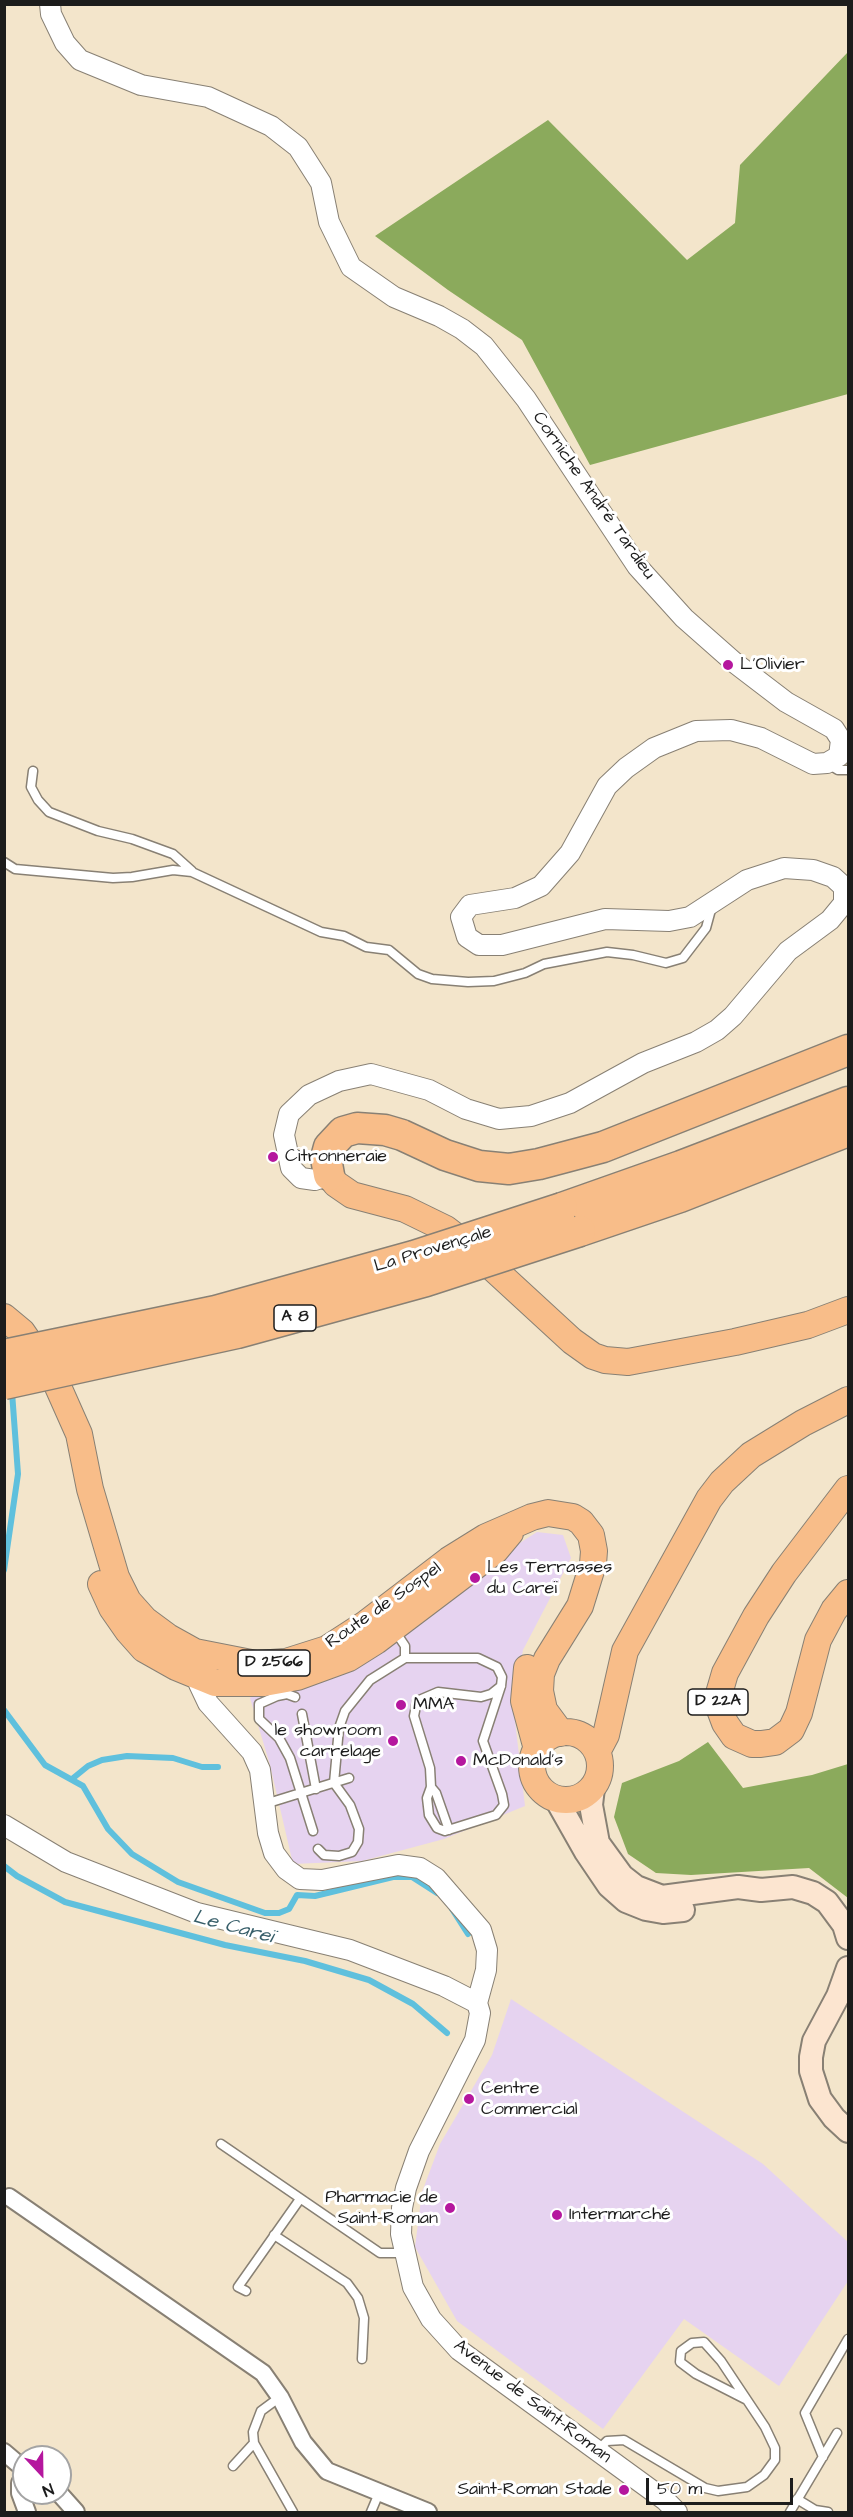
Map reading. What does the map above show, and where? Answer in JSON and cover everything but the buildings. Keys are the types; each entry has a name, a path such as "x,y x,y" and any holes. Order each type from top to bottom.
{"highway":[{"path":"329,1175 326,1158 329,1147 343,1132 357,1128 386,1130 478,1166 508,1169 539,1164 603,1147 849,1050"},
{"name":"La Provençale","path":"4,1384 237,1333 426,1281 571,1220 681,1166 849,1102"},
{"name":"La Provençale","path":"4,1355 216,1311 414,1256 680,1197 849,1131"}],"main road":[{"path":"329,1175 336,1184 352,1195 405,1209 446,1229 472,1249 572,1341 592,1356 605,1360 628,1362 735,1342 808,1325 849,1310"},
{"name":"Route de Sospel","path":"4,1317 22,1332 56,1380 79,1434 90,1489 116,1576 128,1601 146,1620 201,1666 215,1683 264,1683 297,1677 349,1658 393,1628 495,1551 518,1523"},
{"path":"597,1752 606,1735 625,1651 705,1508 722,1482 751,1455 773,1440 849,1400"},
{"name":"D 22A","path":"849,1489 784,1573 734,1654 718,1697 721,1716 734,1736 752,1744 761,1744 775,1742 791,1730 799,1713 818,1640 834,1610 849,1593"},
{"name":"Route de Sospel","path":"201,1666 286,1662 327,1649 447,1568 486,1537 548,1513 573,1517 581,1522 591,1535 594,1551 593,1564 580,1606 547,1659 541,1674 540,1691 544,1710 568,1733"},
{"path":"537,1749 524,1701 526,1671 546,1627 565,1600 588,1578"},
{"path":"611,1712 568,1733 551,1736 537,1749 533,1760 533,1773 541,1788 556,1799 586,1852 609,1886 626,1901 646,1910 663,1912 742,1901 761,1890"},
{"path":"568,1733 584,1737 597,1752 600,1770 593,1788 591,1805 598,1843 622,1876 636,1887 662,1897 738,1887 761,1890 793,1887 813,1893 827,1902 837,1913 849,1938"},
{"path":"556,1799 576,1799 593,1788"},
{"path":"849,1968 838,1996 814,2042 811,2057 811,2071 820,2099 834,2118 849,2131"}],"street":[{"name":"Corniche André Tardieu","path":"50,4 51,14 65,43 80,60 141,85 208,97 271,126 298,147 321,183 329,222 351,267 394,297 455,325 484,346 526,399 637,567 684,618 735,663 786,702 834,729 841,740 838,756 828,763"},
{"path":"329,1175 315,1180 302,1178 291,1168 284,1135 289,1114 309,1095 339,1082 371,1074 397,1079 429,1090 466,1109 499,1119 531,1116 570,1103 643,1063 696,1042 717,1030 733,1016 788,951 830,920 844,903 844,887 833,877 813,870 784,868 747,880 690,917 669,921 605,919 502,945 479,945 467,936 461,918 470,905 515,898 541,886 570,853 607,786 626,768 654,748 696,731 731,730 760,738 813,764 828,763"},
{"path":"201,1666 199,1684 208,1703 252,1752 260,1770 265,1804"},
{"name":"Avenue de Saint-Roman","path":"265,1804 268,1833 274,1853 286,1869 300,1879 322,1880 398,1864 420,1868 436,1878 481,1930 487,1950 486,1970 477,2003 480,2013 475,2040 411,2171 402,2208 401,2234 413,2287 431,2319 447,2338 471,2360 665,2500 677,2512"},
{"path":"4,1825 66,1862 157,1898 197,1913 350,1950 444,1986 477,2003"},
{"path":"9,2197 263,2373 280,2397 303,2442 327,2471 428,2512"}],"lane":[{"path":"828,763 838,770 849,770"},
{"path":"33,771 31,787 38,800 49,812 98,831 132,839 173,854 192,872 321,932 344,936 366,947 389,950 418,974 432,979 468,982 494,981 525,973 544,964 607,952 633,955 666,963 683,958 706,928 713,903"},
{"path":"4,862 15,869 113,878 132,878 173,870 192,872"},
{"path":"405,1658 405,1646 393,1628 392,1619 437,1583"},
{"path":"318,1848 324,1855 339,1856 352,1852 358,1842 359,1829 350,1805 334,1783 339,1728 345,1711 370,1680 405,1658 478,1658 497,1667 502,1677 501,1686 483,1741 504,1805 496,1815 449,1830 437,1828 429,1815 427,1798 430,1787 430,1768 414,1716 417,1701 438,1692 481,1697 491,1694 501,1686"},
{"path":"296,1697 287,1694 259,1704 259,1719 279,1738 290,1758 312,1831"},
{"path":"302,1714 316,1789"},
{"path":"265,1804 349,1778"},
{"path":"430,1787 436,1793 449,1830"},
{"path":"221,2144 380,2253 404,2253"},
{"path":"246,2291 238,2287 300,2199"},
{"path":"274,2235 347,2283 358,2298 364,2318 362,2359"},
{"path":"823,2457 806,2413 849,2339"},
{"path":"597,2452 607,2441 624,2440 705,2488 718,2491 747,2487 764,2475 775,2460 775,2448 765,2427 721,2361 704,2342 692,2343 681,2351 681,2362 696,2374 745,2400"},
{"path":"280,2397 261,2412 254,2432 254,2444 292,2512"},
{"path":"790,2512 837,2433"},
{"path":"233,2466 254,2444"},
{"path":"371,2512 379,2493"},
{"path":"797,2499 815,2510 828,2512"}],"shaded area":[{"name":"Les Terrasses du Careï","path":"537,1532 563,1535 571,1558 523,1650 513,1704 525,1806 444,1839 362,1861 293,1864 270,1765 250,1698 429,1601"},
{"path":"511,1999 763,2164 848,2242 848,2281 779,2386 684,2319 603,2429 457,2321 415,2247 422,2192 440,2144 492,2055"}],"green space":[{"path":"848,52 848,394 590,465 522,340 448,290 375,236 548,120 687,260 735,223 740,165"},
{"path":"708,1742 743,1788 812,1775 848,1764 848,1898 809,1868 691,1875 656,1873 628,1854 614,1817 622,1783 679,1761"}],"waterway":[{"path":"4,1570 18,1474 12,1392"},
{"path":"4,1710 45,1765 83,1786 108,1829 132,1854 178,1882 265,1913 279,1913 289,1909 297,1895 315,1896 393,1877 412,1877 437,1893"},
{"path":"72,1779 88,1766 102,1760 127,1756 173,1758 202,1767 218,1767"},
{"name":"Le Careï","path":"4,1866 17,1876 65,1902 225,1945 305,1961 369,1980 413,2004 447,2033"},
{"path":"452,1909 468,1934"}],"place":[{"name":"L'Olivier","path":"728,665"},
{"name":"Citronneraie","path":"273,1157"},
{"name":"Les Terrasses du Careï","path":"475,1578"},
{"name":"MMA","path":"401,1705"},
{"name":"le showroom carrelage","path":"393,1741"},
{"name":"McDonald's","path":"461,1761"},
{"name":"Centre Commercial","path":"469,2099"},
{"name":"Pharmacie de Saint-Roman","path":"450,2208"},
{"name":"Intermarché","path":"557,2215"},
{"name":"Saint-Roman Stade","path":"624,2490"}]}
